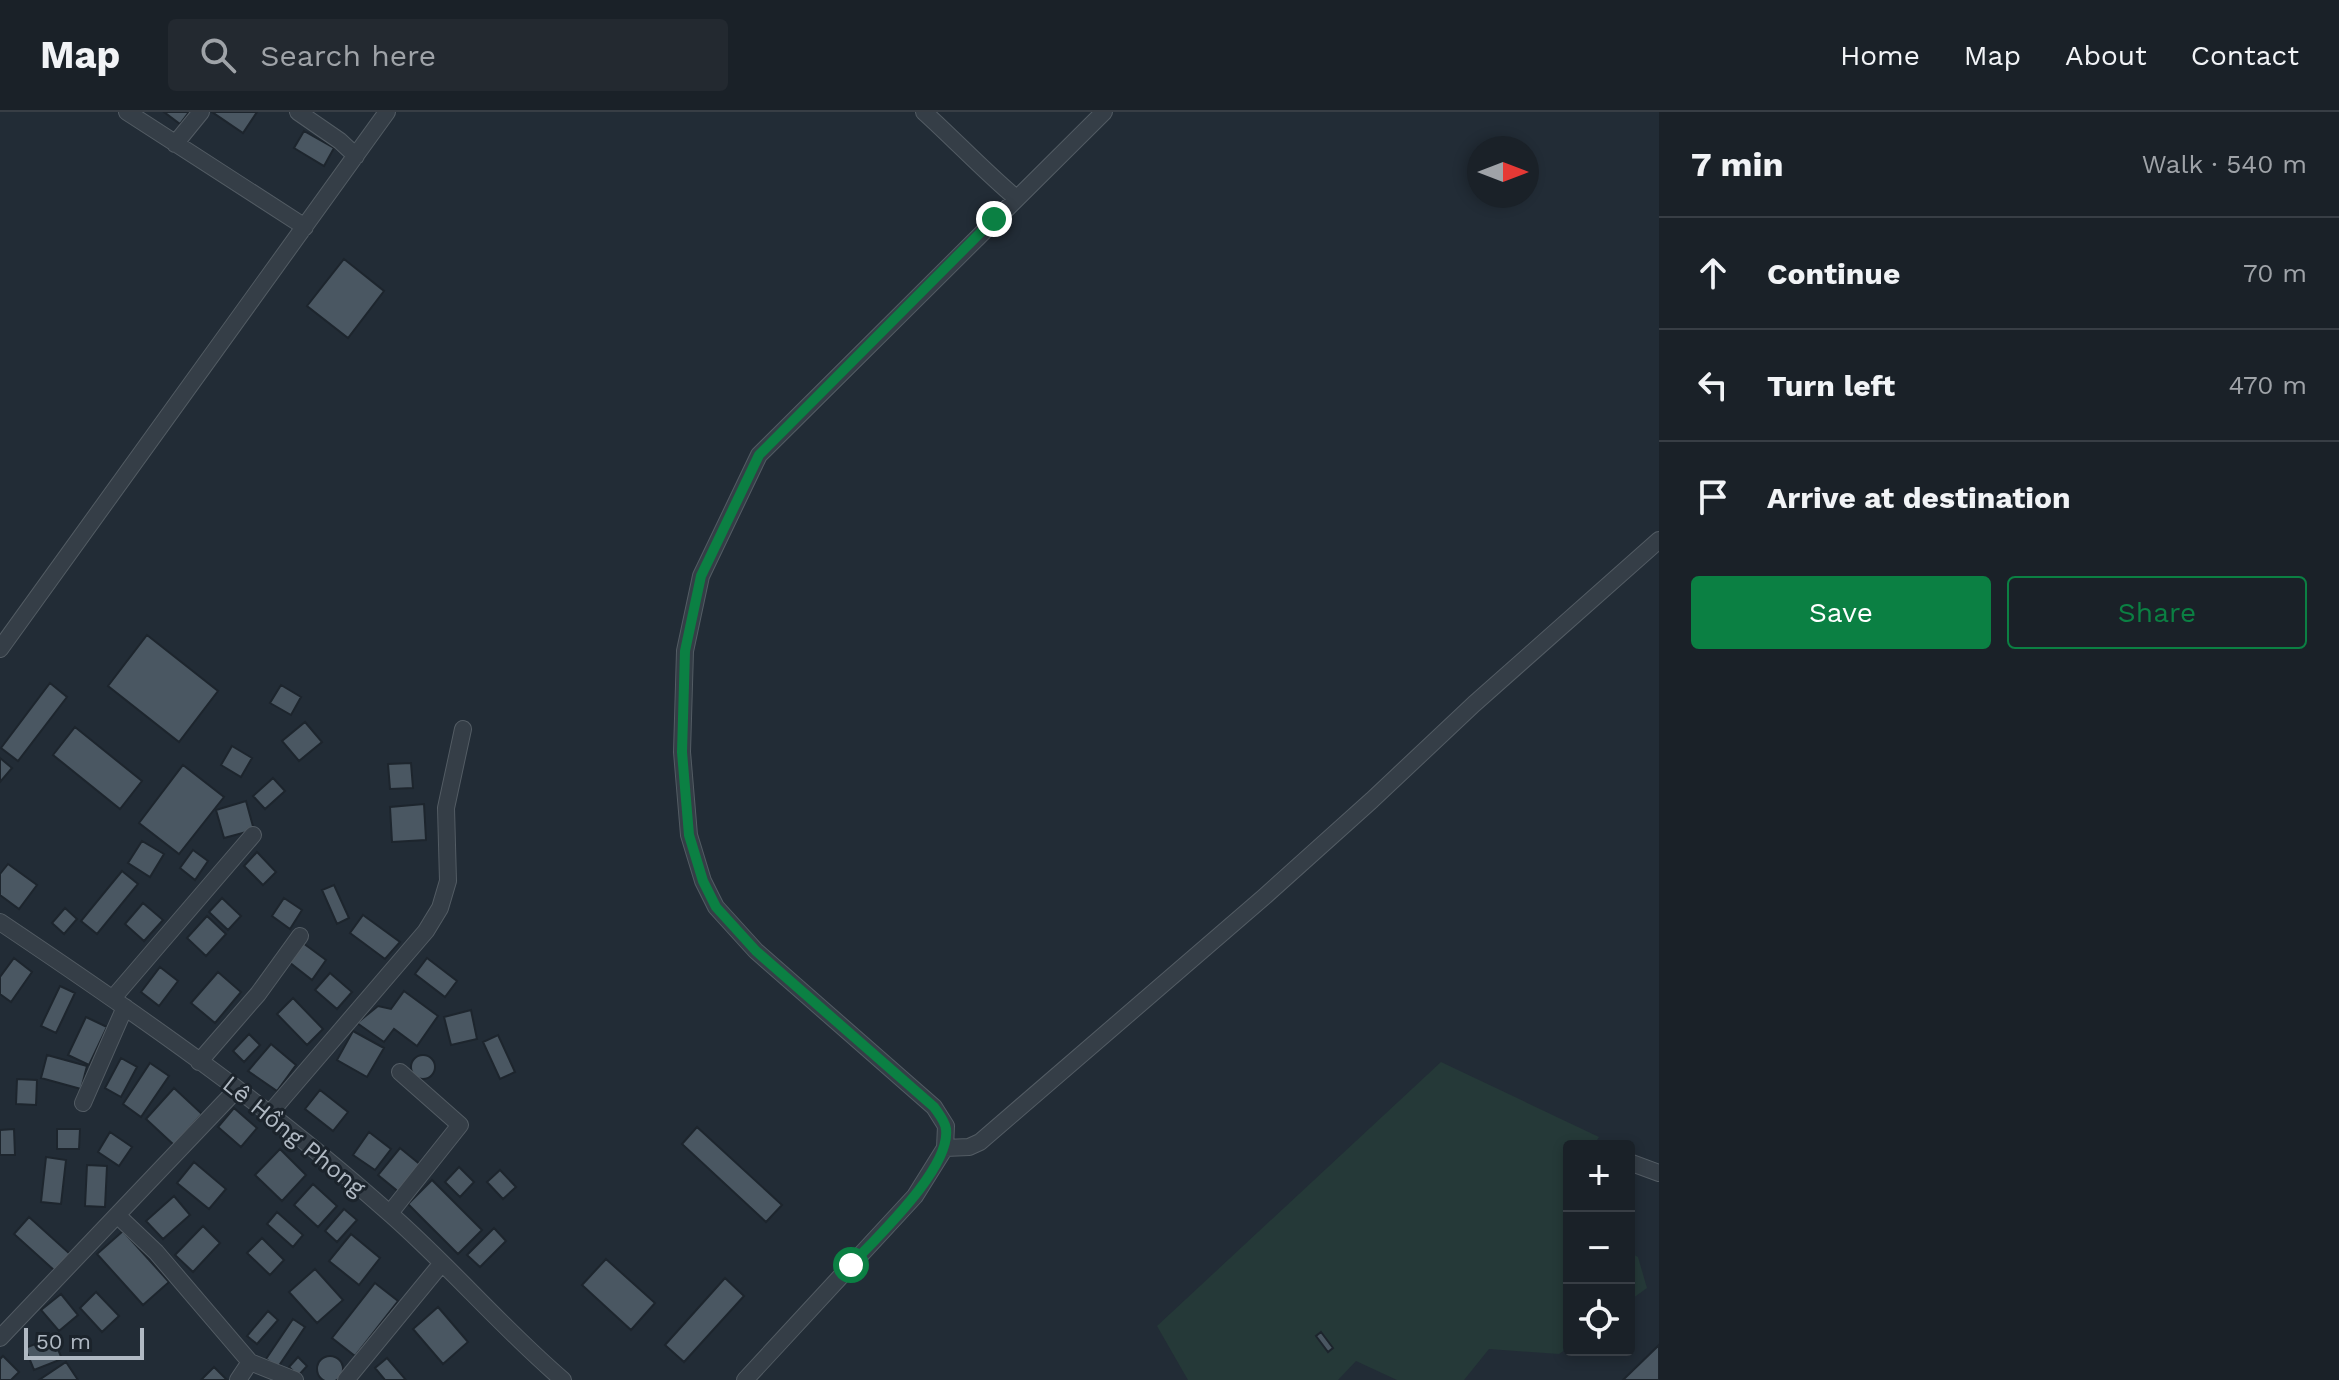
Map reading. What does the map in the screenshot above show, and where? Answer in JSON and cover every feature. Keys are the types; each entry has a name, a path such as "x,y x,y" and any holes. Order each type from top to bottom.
{"street":[{"path":"127,112 305,227"},
{"path":"175,144 201,112"},
{"path":"298,112 356,156"},
{"path":"0,649 387,112"},
{"path":"924,112 1016,198"},
{"path":"745,1380 915,1196 945,1148 946,1126 934,1107 756,951 716,907 703,881 689,835 682,752 685,651 701,576 759,455 1104,112"},
{"path":"945,1148 969,1147 980,1142 1264,897 1659,540"},
{"path":"270,1113 426,931 440,908 448,881 446,808 463,729"},
{"path":"83,1103 119,1003 253,835"},
{"name":"Lê Hồng Phong","path":"0,922 119,1003 270,1113 390,1213 563,1380"},
{"path":"199,1062 258,994 300,936"},
{"path":"390,1213 460,1125 400,1072"},
{"path":"0,1338 237,1089"},
{"path":"1635,1164 1659,1173"},
{"path":"117,1215 156,1252 250,1362 295,1380"},
{"path":"346,1380 442,1263"},
{"path":"238,1380 250,1362"}],"green space":[{"path":"1441,1062 1599,1137 1597,1140 1563,1140 1563,1351 1559,1354 1489,1349 1464,1380 1397,1380 1356,1361 1338,1380 1188,1380 1157,1326"},
{"path":"1635,1255 1638,1257 1647,1288 1635,1297"}],"building":[{"path":"164,112 189,112 180,124"},
{"path":"212,112 257,112 243,133"},
{"path":"304,131 334,148 324,166 294,148"},
{"path":"344,259 384,291 348,338 307,306"},
{"path":"147,635 218,691 179,742 108,686"},
{"path":"50,683 67,697 18,761 1,748"},
{"path":"281,685 301,697 291,715 270,703"},
{"path":"305,722 322,742 299,761 282,741"},
{"path":"75,727 142,781 120,809 53,755"},
{"path":"232,746 252,758 241,777 221,765"},
{"path":"0,758 12,768 0,782"},
{"path":"411,763 413,788 390,789 388,764"},
{"path":"183,765 224,797 179,854 139,823"},
{"path":"273,778 285,791 265,809 253,796"},
{"path":"246,801 254,830 224,838 216,810"},
{"path":"424,804 426,840 392,842 390,807"},
{"path":"142,841 164,854 150,877 128,863"},
{"path":"193,850 208,861 195,880 180,868"},
{"path":"257,852 276,872 263,885 244,866"},
{"path":"8,864 37,885 19,909 0,895 0,874"},
{"path":"122,871 138,884 97,934 81,921"},
{"path":"334,885 349,918 337,924 322,890"},
{"path":"222,898 241,916 228,930 209,912"},
{"path":"284,898 302,910 290,929 272,916"},
{"path":"143,903 163,920 144,941 125,924"},
{"path":"65,908 77,919 64,934 52,923"},
{"path":"363,915 400,942 385,959 350,933"},
{"path":"207,916 226,934 206,956 187,938"},
{"path":"303,943 326,960 312,980 289,962"},
{"path":"14,958 32,972 11,1002 0,994 0,977"},
{"path":"427,958 457,981 445,997 415,974"},
{"path":"160,967 178,981 159,1006 141,992"},
{"path":"218,972 241,992 215,1023 191,1003"},
{"path":"330,973 352,992 337,1009 315,990"},
{"path":"60,986 75,993 56,1033 41,1026"},
{"path":"404,991 438,1016 417,1046 394,1029 384,1042 357,1023 378,1006 391,1009"},
{"path":"293,998 323,1029 307,1045 277,1014"},
{"path":"471,1010 477,1039 451,1045 444,1017"},
{"path":"86,1017 107,1027 89,1065 68,1055"},
{"path":"353,1031 384,1048 367,1077 337,1060"},
{"path":"249,1034 260,1045 244,1062 233,1051"},
{"path":"498,1035 515,1072 500,1079 483,1042"},
{"path":"271,1044 296,1065 277,1091 248,1071"},
{"path":"47,1055 87,1066 81,1089 41,1078"},
{"path":"423,1055 434,1062 435,1067 428,1078 423,1079 412,1072 411,1067 418,1056"},
{"path":"121,1058 137,1067 121,1097 105,1088"},
{"path":"150,1063 169,1076 141,1117 123,1104"},
{"path":"17,1079 37,1080 36,1105 16,1104"},
{"path":"174,1088 202,1114 174,1145 146,1119"},
{"path":"320,1090 348,1112 333,1131 305,1109"},
{"path":"234,1108 257,1128 241,1147 218,1127"},
{"path":"697,1127 782,1205 766,1222 682,1144"},
{"path":"14,1129 15,1155 0,1155 0,1130"},
{"path":"57,1129 80,1129 79,1149 57,1149"},
{"path":"110,1132 132,1147 119,1166 98,1152"},
{"path":"369,1132 391,1149 375,1170 353,1155"},
{"path":"400,1148 422,1166 400,1193 378,1175"},
{"path":"280,1149 306,1175 282,1201 255,1175"},
{"path":"46,1157 66,1160 61,1204 41,1202"},
{"path":"194,1162 226,1189 209,1209 177,1183"},
{"path":"87,1165 107,1166 105,1207 85,1206"},
{"path":"459,1167 474,1182 460,1197 445,1182"},
{"path":"500,1170 516,1187 503,1199 487,1182"},
{"path":"432,1180 482,1230 458,1254 408,1204"},
{"path":"313,1184 337,1206 318,1227 294,1205"},
{"path":"174,1196 190,1215 163,1239 146,1221"},
{"path":"344,1209 357,1220 337,1242 325,1231"},
{"path":"277,1212 303,1235 293,1247 267,1224"},
{"path":"29,1217 70,1254 55,1271 14,1234"},
{"path":"203,1226 220,1243 193,1272 175,1255"},
{"path":"494,1228 506,1241 480,1267 467,1255"},
{"path":"123,1231 169,1282 143,1305 97,1254"},
{"path":"351,1234 380,1258 359,1285 329,1261"},
{"path":"262,1238 284,1260 270,1275 247,1253"},
{"path":"606,1259 655,1303 631,1330 582,1285"},
{"path":"315,1269 343,1300 317,1323 289,1292"},
{"path":"725,1278 744,1296 684,1362 665,1345"},
{"path":"375,1283 398,1301 355,1356 332,1338"},
{"path":"96,1292 119,1316 102,1332 80,1308"},
{"path":"61,1294 78,1315 59,1331 41,1310"},
{"path":"438,1307 468,1342 443,1364 413,1329"},
{"path":"268,1311 278,1320 257,1344 247,1336"},
{"path":"293,1319 305,1327 278,1367 266,1359"},
{"path":"1321,1332 1333,1348 1328,1352 1316,1336"},
{"path":"53,1337 62,1359 34,1370 25,1348"},
{"path":"1659,1345 1659,1380 1623,1380"},
{"path":"3,1356 19,1372 11,1380 0,1380 0,1359"},
{"path":"298,1357 307,1366 298,1376 289,1367"},
{"path":"325,1357 335,1357 342,1364 342,1374 335,1381 325,1381 318,1374 318,1364"},
{"path":"387,1358 406,1380 385,1380 375,1368"},
{"path":"66,1362 78,1380 39,1380"},
{"path":"214,1367 227,1380 201,1380"}],"route":[{"path":"851,1265 915,1196 945,1148 946,1126 934,1107 756,951 716,907 703,881 689,835 682,752 685,651 701,576 759,455 994,219"}]}
